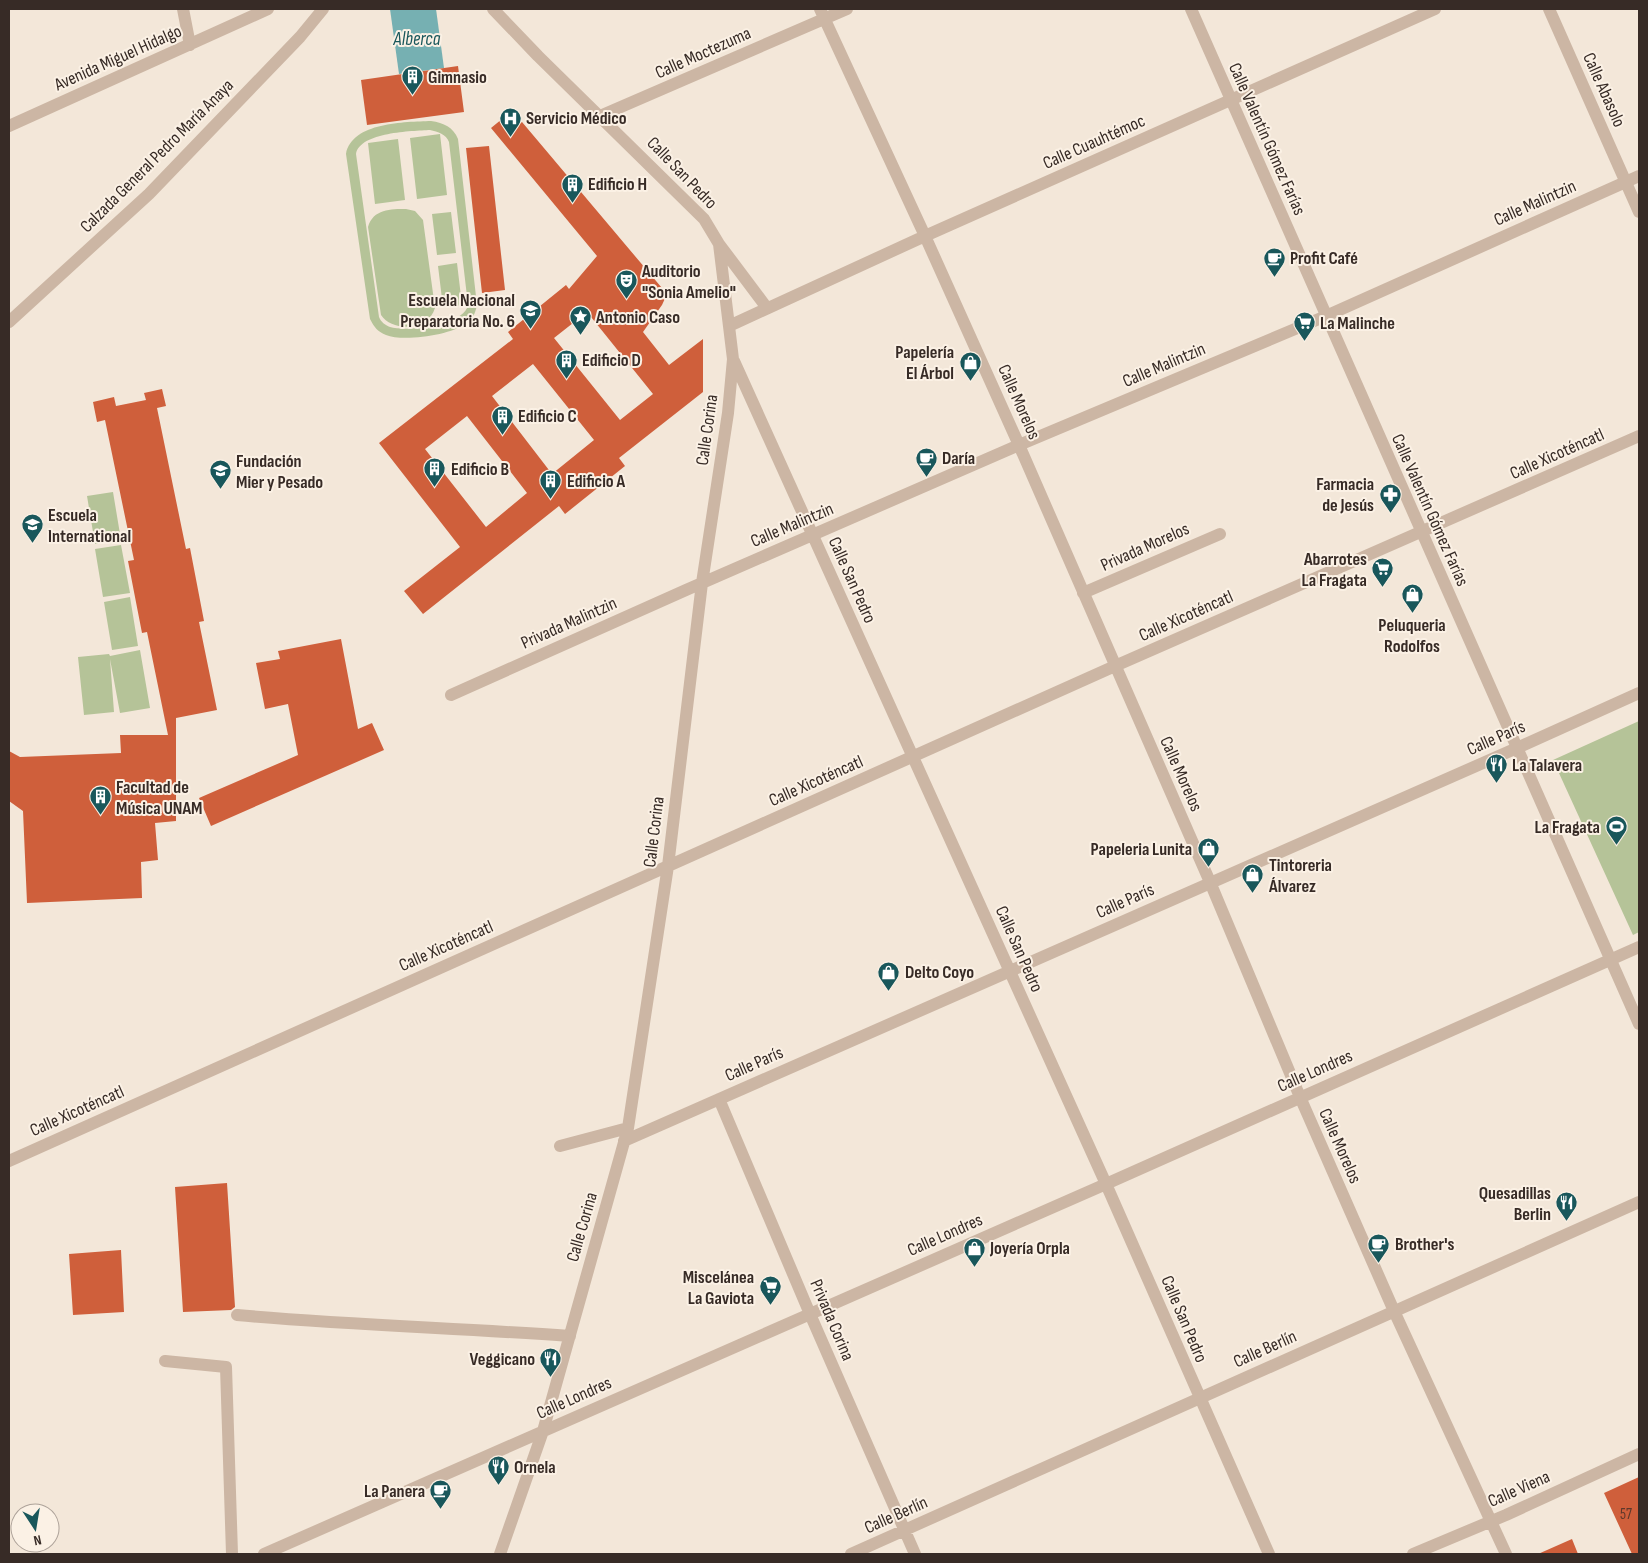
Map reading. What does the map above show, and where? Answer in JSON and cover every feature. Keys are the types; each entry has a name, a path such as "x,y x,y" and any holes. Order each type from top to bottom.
{"street":[{"path":"184,9 190,45"},
{"name":"Avenida Miguel Hidalgo","path":"9,126 268,9"},
{"name":"Calzada General Pedro María Anaya","path":"9,322 149,194 300,37 322,9"},
{"name":"Calle San Pedro","path":"493,9 538,56 704,219 719,244 729,326"},
{"name":"Calle Moctezuma","path":"600,116 822,14 847,9"},
{"name":"Calle Valentín Gómez Farías","path":"1191,9 1639,1024"},
{"name":"Calle Cuauhtémoc","path":"729,326 925,236 1435,9"},
{"name":"Calle Abasolo","path":"1549,9 1639,212"},
{"name":"Calle Morelos","path":"822,14 1019,445 1210,882 1300,1097 1394,1311 1506,1554"},
{"name":"Calle Malintzin","path":"702,583 1019,445 1326,316 1639,176"},
{"path":"719,244 767,308"},
{"name":"Calle Corina","path":"500,1554 543,1431 628,1128 668,866 702,583 728,413 733,359 729,326"},
{"name":"Calle San Pedro","path":"733,359 1106,1184 1269,1554"},
{"name":"Calle Xicoténcatl","path":"9,1161 1115,666 1639,436"},
{"name":"Privada Morelos","path":"1084,593 1220,534"},
{"name":"Privada Malintzin","path":"451,695 702,583"},
{"name":"Calle París","path":"624,1141 1517,748 1639,692"},
{"name":"Calle Londres","path":"264,1554 1106,1184 1639,947"},
{"name":"Privada Corina","path":"719,1099 914,1554"},
{"path":"560,1146 628,1128"},
{"name":"Calle Berlín","path":"851,1554 1639,1202"},
{"path":"237,1316 570,1336"},
{"path":"165,1361 226,1367 232,1554"},
{"name":"Calle Viena","path":"1413,1554 1639,1454"}],"green space":[{"path":"431,121 444,124 453,131 458,139 477,305 472,318 458,328 427,336 394,337 378,331 370,319 346,154 350,143 358,135 369,130 394,123","holes":["430,130 444,135 449,142 468,305 457,318 446,323 409,329 390,327 383,323 379,317 356,154 367,141 376,137 400,132"]},
{"path":"440,134 447,195 417,199 410,138"},
{"path":"398,139 405,200 375,204 368,143"},
{"path":"406,209 415,211 423,220 435,308 426,321 418,325 402,326 394,325 381,315 368,227 370,221 378,213"},
{"path":"451,212 456,253 437,255 432,214"},
{"path":"457,263 462,305 443,307 438,266"},
{"path":"113,492 121,540 95,544 87,496"},
{"path":"121,545 130,593 103,597 95,549"},
{"path":"130,597 138,646 112,650 104,602"},
{"path":"140,650 150,708 120,713 110,659 114,712 84,715 78,657 109,654 110,656"},
{"name":"La Fragata","path":"1639,721 1639,932 1633,935 1553,760"}],"water":[{"name":"Alberca","path":"390,9 436,9 444,68 399,74"}],"building":[{"name":"Gimnasio","path":"458,66 464,112 367,125 361,80"},
{"path":"502,119 511,130 522,122 667,294 662,305 643,332 669,365 703,339 703,392 619,458 625,466 565,514 559,506 423,614 404,591 460,547 379,443 513,339 508,332 566,285 569,289 597,256 491,128","holes":["587,312 653,394 620,420 554,338","533,364 594,440 552,474 492,396","467,416 527,493 486,527 425,449"]},
{"path":"489,146 505,290 482,293 466,148"},
{"path":"162,389 166,406 157,408 186,549 190,548 204,621 199,622 217,710 176,718 176,821 155,823 158,860 141,862 142,898 27,903 23,811 9,801 9,751 20,757 121,753 120,735 168,735 147,632 142,633 128,561 134,560 105,420 97,422 93,402 114,397 116,406 146,400 144,393"},
{"path":"341,639 358,729 372,723 384,750 211,826 199,798 298,755 288,704 265,709 256,663 280,659 278,651"},
{"path":"227,1183 235,1307 231,1310 183,1312 175,1187"},
{"path":"121,1250 124,1312 73,1315 69,1254"},
{"path":"1639,1477 1639,1554 1632,1554 1604,1493"},
{"path":"1572,1539 1578,1554 1538,1554"}],"place":[{"name":"Gimnasio","path":"412,96"},
{"name":"Servicio Médico","path":"510,137"},
{"name":"Edificio H","path":"572,203"},
{"name":"Profit Café","path":"1274,277"},
{"name":"Auditorio \"Sonia Amelio\"","path":"626,300"},
{"name":"Escuela Nacional Preparatoria No. 6","path":"531,329"},
{"name":"Antonio Caso","path":"580,336"},
{"name":"La Malinche","path":"1304,342"},
{"name":"Edificio D","path":"566,379"},
{"name":"Papelería El Árbol","path":"970,381"},
{"name":"Edificio C","path":"502,435"},
{"name":"Daría","path":"926,477"},
{"name":"Edificio B","path":"435,488"},
{"name":"Fundación Mier y Pesado","path":"220,490"},
{"name":"Edificio A","path":"551,500"},
{"name":"Farmacia de Jesús","path":"1390,513"},
{"name":"Escuela International","path":"32,544"},
{"name":"Abarrotes La Fragata","path":"1383,588"},
{"name":"Peluqueria Rodolfos","path":"1412,614"},
{"name":"La Talavera","path":"1496,784"},
{"name":"Facultad de Música UNAM","path":"100,816"},
{"name":"La Fragata","path":"1616,846"},
{"name":"Papeleria Lunita","path":"1208,868"},
{"name":"Tintoreria Álvarez","path":"1253,894"},
{"name":"Delto Coyo","path":"889,991"},
{"name":"Quesadillas Berlin","path":"1567,1222"},
{"name":"Brother's","path":"1379,1263"},
{"name":"Joyería Orpla","path":"974,1267"},
{"name":"Miscelánea La Gaviota","path":"770,1306"},
{"name":"Veggicano","path":"551,1378"},
{"name":"Ornela","path":"498,1486"},
{"name":"La Panera","path":"441,1510"}]}
